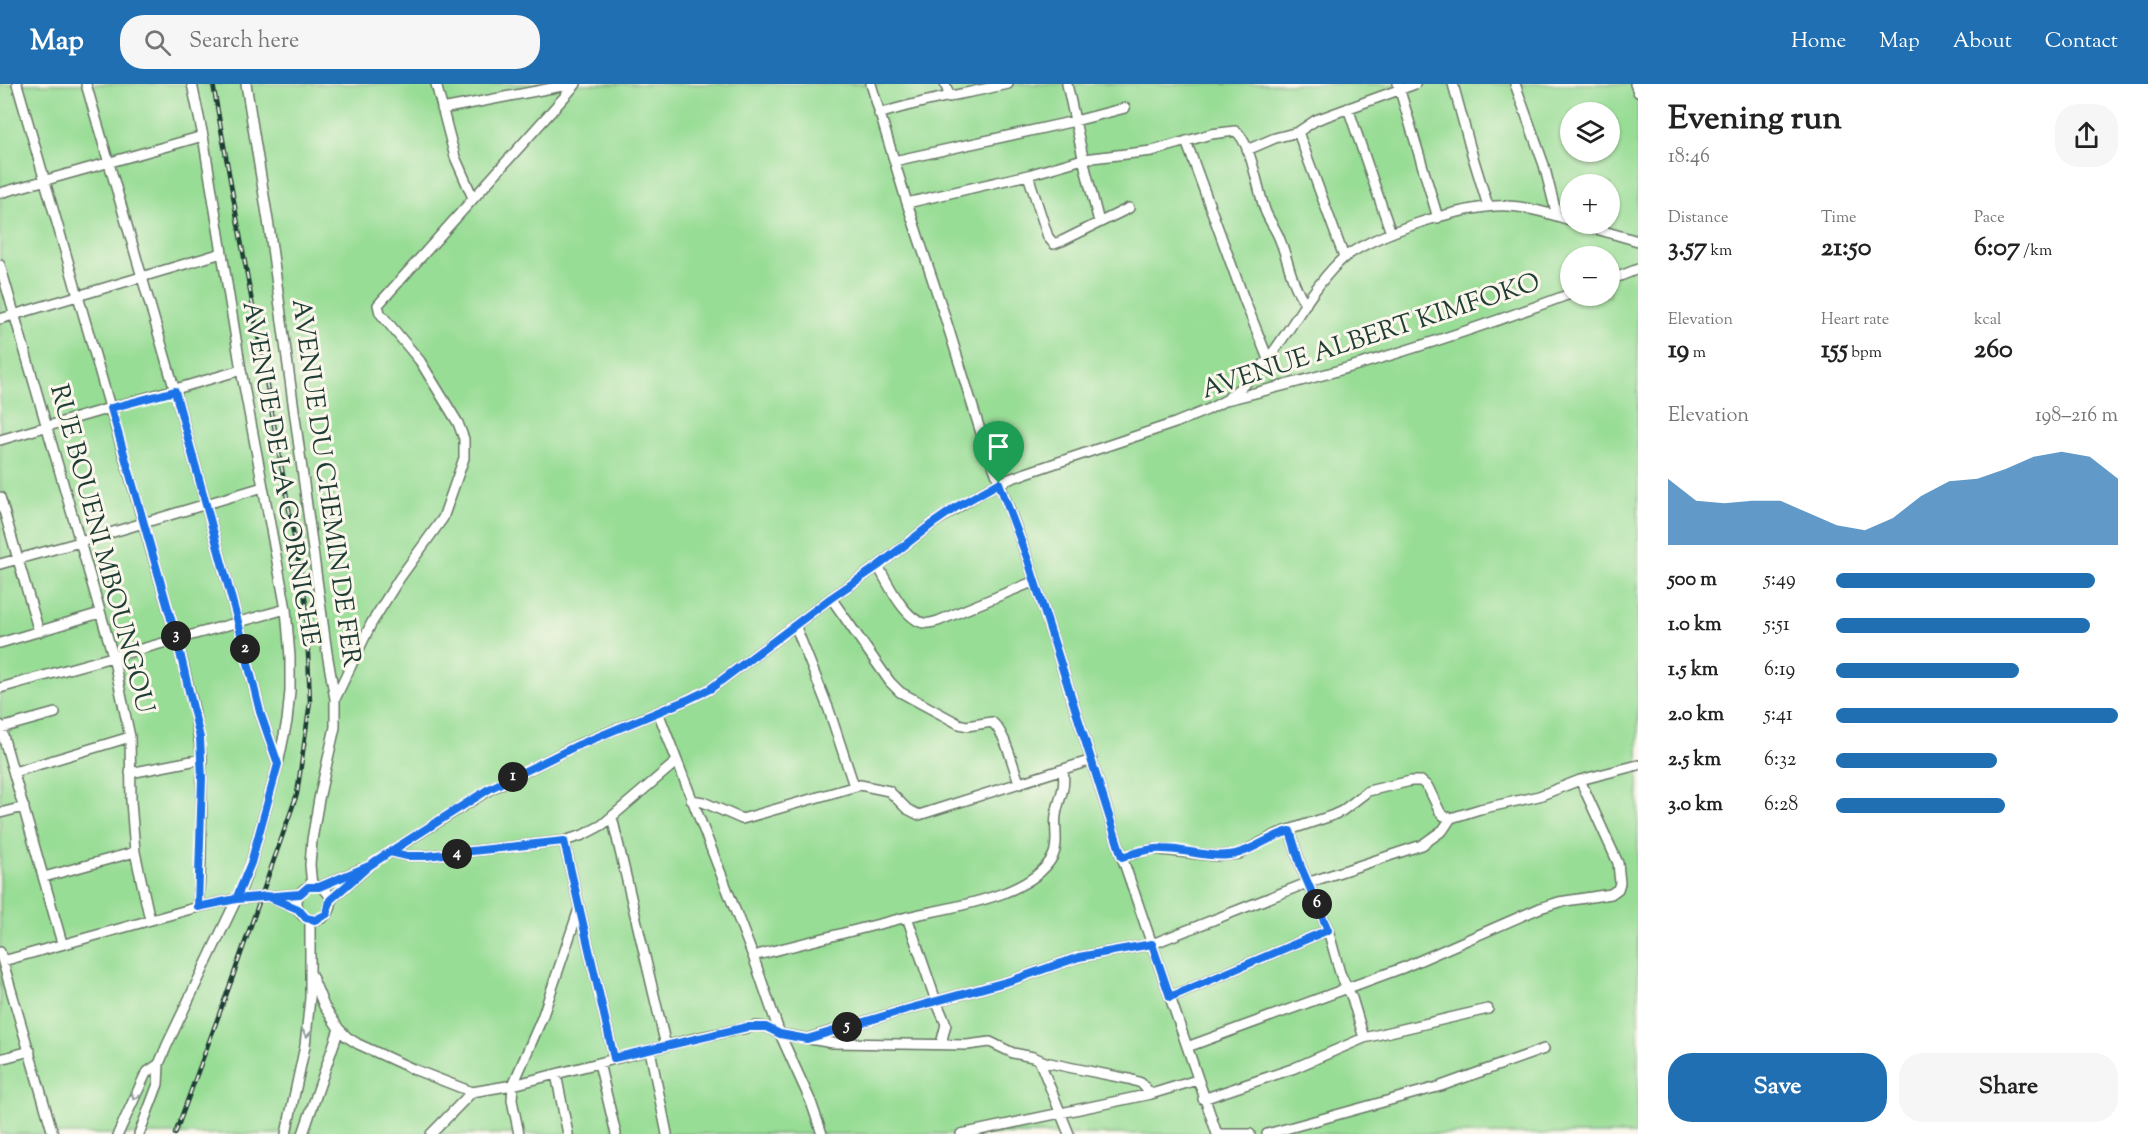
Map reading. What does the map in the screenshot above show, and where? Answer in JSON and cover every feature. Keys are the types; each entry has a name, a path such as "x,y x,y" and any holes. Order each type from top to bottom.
{"street":[{"path":"17,84 177,640 194,709 202,759 198,907"},
{"path":"86,84 175,391 260,712 278,764"},
{"name":"AVENUE DE LA CORNICHE","path":"139,1134 158,1084 159,1064 251,863 278,764 287,721 290,691 291,657 286,609 241,370 192,84"},
{"name":"AVENUE DU CHEMIN DE FER","path":"246,84 270,233 335,699 335,727 319,799 310,855 316,886"},
{"path":"436,84 455,157 473,198"},
{"path":"335,699 371,624 399,579 443,518 464,458 465,439 458,423 428,373 380,313 378,305 473,198 521,148 575,84"},
{"path":"442,109 575,84"},
{"path":"871,84 980,430 1035,581 1122,857 1203,1100 1219,1134 1250,1134"},
{"path":"945,84 950,98"},
{"path":"1067,84 1099,222"},
{"path":"1247,150 1275,138 1299,132 1316,120 1399,87 1416,84"},
{"path":"1453,84 1488,206"},
{"path":"1515,84 1544,165 1557,216"},
{"path":"1635,84 1638,92"},
{"path":"879,114 909,104 950,98 1003,85"},
{"path":"1399,87 1438,218"},
{"path":"894,161 1125,108"},
{"path":"1348,108 1391,233"},
{"path":"907,203 1028,175 1083,159 1152,151 1235,130 1242,136 1260,187 1265,212 1280,239 1294,285 1305,304"},
{"path":"1299,132 1344,257"},
{"path":"0,193 202,136"},
{"path":"1186,141 1268,359"},
{"path":"1028,175 1051,243 1062,241 1129,208"},
{"path":"1226,400 1244,385 1268,359 1305,304 1344,257 1360,247 1391,233 1438,218 1488,206 1510,206 1560,217"},
{"path":"1612,234 1638,242"},
{"path":"0,319 222,254"},
{"name":"RUE BOUENI MBOUNGOU","path":"0,265 113,656 129,737 135,852 150,920"},
{"path":"1620,276 1638,269"},
{"name":"AVENUE ALBERT KIMFOKO","path":"330,900 369,866 489,789 576,746 710,689 958,506 999,483 1175,423 1226,400 1358,365 1514,315 1560,298"},
{"path":"0,440 241,370"},
{"path":"0,564 263,487"},
{"path":"0,497 39,632"},
{"path":"878,566 899,602 917,621 925,624 938,621 1035,581"},
{"path":"831,598 890,682 900,692 959,724 967,726 992,722 1004,739 1020,784"},
{"path":"0,688 286,609"},
{"path":"0,643 100,613"},
{"path":"795,625 829,710 854,786"},
{"path":"658,712 753,956 780,1034 811,1102 822,1134"},
{"path":"55,713 0,727 62,943"},
{"path":"14,771 129,737"},
{"path":"130,773 202,759"},
{"path":"691,800 703,802 742,819 854,786 882,788 889,791 907,809 919,815 1092,760"},
{"path":"390,852 407,856 426,856 564,841 592,831 612,817 676,762"},
{"path":"1122,857 1152,849 1217,856 1239,854 1277,834 1342,811 1368,791 1412,781 1420,781 1428,787 1440,812 1447,818 1451,818 1480,808 1539,796 1580,780 1638,765"},
{"path":"753,956 997,895 1023,884 1042,870 1053,855 1056,842 1056,814 1064,791 1063,770"},
{"path":"1187,1047 1427,958 1540,908 1574,899 1604,896 1618,889 1621,878 1618,863 1580,780"},
{"path":"0,813 24,807"},
{"path":"612,817 666,1046"},
{"path":"807,1039 1013,980 1079,957 1152,944 1307,883 1422,845 1443,830 1451,818"},
{"path":"1290,831 1294,850 1328,930 1364,1038"},
{"path":"564,841 614,1058"},
{"path":"44,877 135,852"},
{"name":"AVENUE ALBERT KIMFOKO","path":"316,886 369,866"},
{"path":"316,886 326,892 330,900 329,910 323,917 310,920 303,916 298,909 297,902 300,894 308,887 316,886"},
{"path":"53,1134 1,957 198,907 236,899 300,894"},
{"path":"267,896 298,909"},
{"path":"519,1134 512,1100 513,1085 542,1018 579,909"},
{"path":"907,917 946,1024 941,1044"},
{"path":"286,1134 305,1046 311,974 310,920"},
{"path":"1170,997 1328,930"},
{"path":"311,974 324,1006 339,1029 358,1044 472,1092 513,1085 614,1058 747,1027 766,1027 780,1034 833,1043 967,1045 990,1042 1013,1053 1039,1060 1129,1078 1141,1083 1151,1094"},
{"path":"1203,1100 1292,1069 1364,1038 1488,1009"},
{"path":"303,1134 339,1029"},
{"path":"650,1050 667,1134"},
{"path":"1267,1134 1441,1086 1544,1050"},
{"path":"0,1059 30,1051"},
{"path":"1039,1060 1068,1134"},
{"path":"599,1063 616,1134"},
{"name":"AVENUE DE LA CORNICHE","path":"118,1134 146,1073 159,1064"},
{"path":"556,1074 568,1134"},
{"path":"961,1134 1151,1094 1197,1080"},
{"path":"431,1134 472,1092"}],"green space":[{"path":"0,84 1638,84 1638,1134 0,1134"}],"railway":[{"path":"175,1134 297,794 310,702 306,604 213,84"}],"route":[{"path":"999,483 932,524 710,689 576,746 489,789 374,862 369,866 319,887 308,887 300,894 261,897 236,899 251,863 278,764 260,712 175,391 111,408 177,640 200,738 202,778 198,907 236,899 267,896 298,909 306,918 315,920 327,914 330,900 369,866 390,852 407,856 443,855 564,841 614,1058 756,1026 766,1027 780,1034 807,1039 1013,980 1079,957 1152,944 1170,997 1328,930 1294,850 1290,831 1277,834 1239,854 1217,856 1172,849 1152,849 1122,857 1028,560 999,483"}]}
